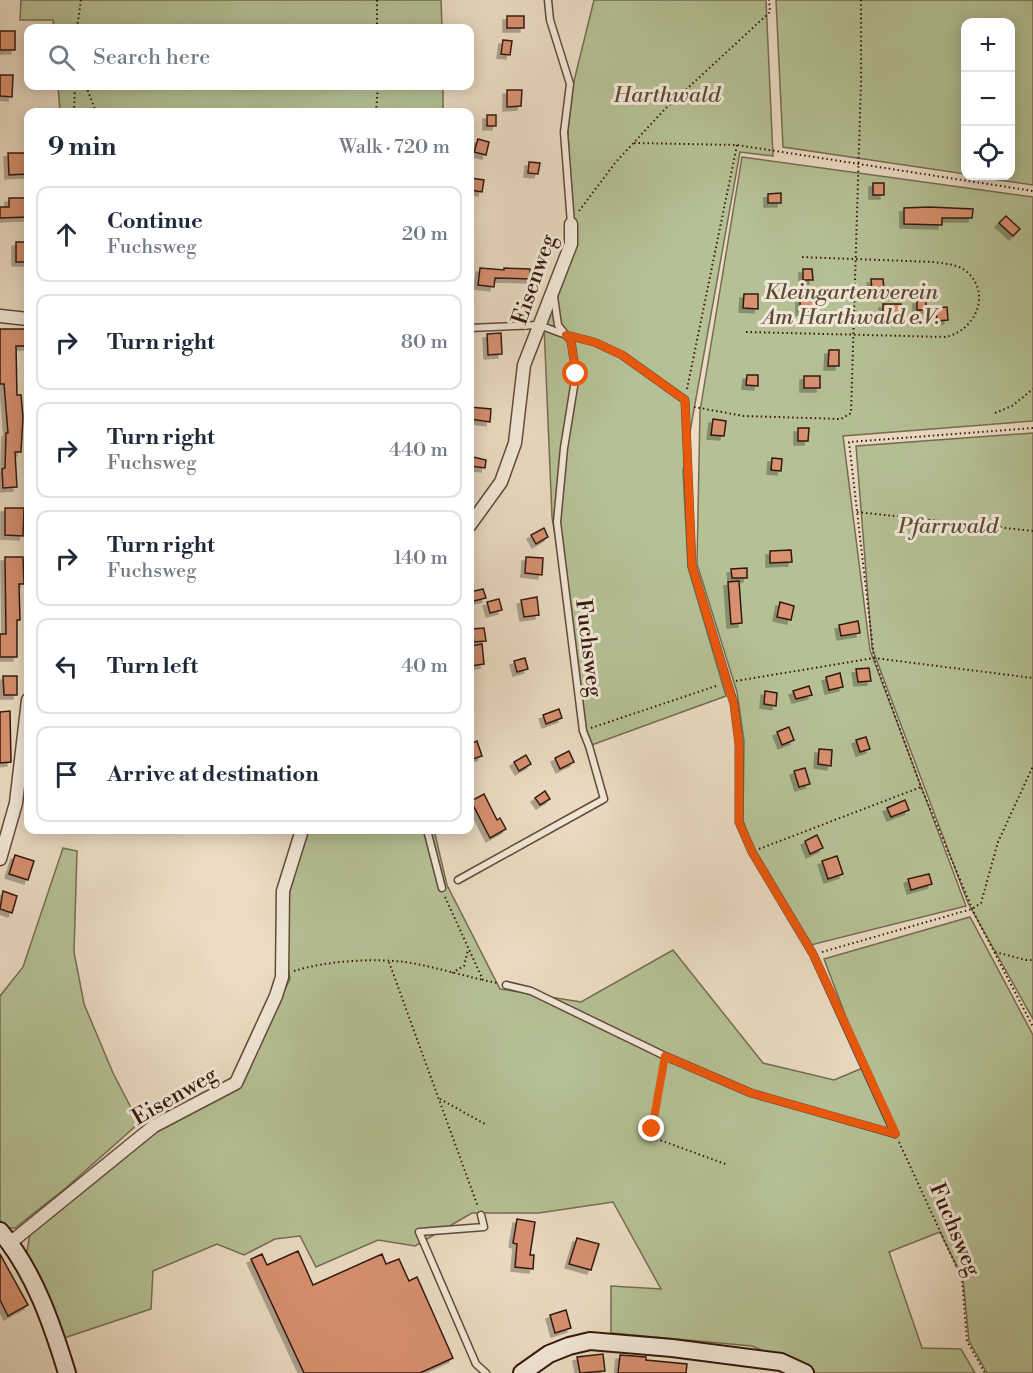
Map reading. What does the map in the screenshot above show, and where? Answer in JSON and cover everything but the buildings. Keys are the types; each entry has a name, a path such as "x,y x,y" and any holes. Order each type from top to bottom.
{"main road":[{"path":"5,1237 39,1295 67,1373"},
{"path":"522,1373 549,1354 590,1341 672,1348 782,1362 805,1373"}],"street":[{"name":"Eisenweg","path":"474,519 501,482 515,442 524,365 554,293 571,244 571,224"},
{"path":"0,316 24,319"},
{"path":"0,859 16,803 24,734"},
{"name":"Eisenweg","path":"5,1237 154,1126 236,1083 276,996 282,977 283,891 301,834"}],"lane":[{"name":"Eisenweg","path":"548,0 550,20 570,84 564,132 571,224"},
{"path":"554,293 558,325 566,335"},
{"path":"474,328 539,325 594,342 622,355 685,403 685,445 692,566 734,705 739,744 739,822 752,852 813,954 896,1134"},
{"name":"Fuchsweg","path":"458,880 604,799 583,731 557,522 564,448 576,374 571,341 566,335"},
{"path":"428,834 442,888"},
{"path":"506,985 531,991 665,1056 751,1093 896,1134"},
{"path":"481,1215 484,1227 419,1232 476,1364 486,1373"}],"path":[{"path":"78,24 81,0"},
{"path":"377,0 377,24"},
{"path":"571,224 593,191 665,109 770,12 769,0"},
{"path":"736,145 685,403 744,416 841,419 851,413 861,81 861,0"},
{"path":"74,108 75,90"},
{"path":"88,90 94,108"},
{"path":"376,108 378,90"},
{"path":"634,143 736,145 1033,191"},
{"path":"746,332 946,337 957,334 967,327 975,315 979,300 976,285 966,271 953,265 934,262 800,257"},
{"path":"995,413 1012,406 1033,389"},
{"path":"1033,428 849,442 874,658 921,787 972,909 1033,1026"},
{"path":"856,512 1033,531"},
{"path":"874,658 1033,678"},
{"path":"813,954 972,909 981,903 998,842 1033,766"},
{"path":"752,852 921,787"},
{"path":"442,888 483,980"},
{"path":"452,973 464,966 468,948"},
{"path":"994,952 1033,960"},
{"path":"282,977 311,966 347,962 389,962 405,963 506,985"},
{"path":"389,962 481,1215"},
{"path":"665,1056 652,1129 657,1139 728,1165"},
{"path":"440,1099 485,1124"},
{"name":"Fuchsweg","path":"896,1134 962,1280 967,1341 985,1373"}],"green space":[{"path":"21,0 441,0 442,24 54,24 53,20 20,20"},
{"name":"Harthwald","path":"594,0 766,0 773,156 740,152 683,471 688,567 726,696 589,746 552,517 544,325 573,242 568,131 573,85"},
{"path":"776,0 1033,0 1033,185 999,180 1015,180 1015,18 961,18 961,173 783,147"},
{"path":"58,90 443,90 443,108 60,108"},
{"name":"Kleingartenverein Am Harthwald e.V.","path":"742,157 1033,197 1033,421 843,436 870,650 966,906 811,945 752,845 743,821 744,741 737,692 697,564 700,411"},
{"name":"Pfarrwald","path":"1033,433 1033,1019 968,903 872,648 856,446"},
{"path":"305,834 435,834 447,885 500,989 581,1002 673,950 763,1063 834,1080 865,1067 824,959 970,917 1033,1035 1033,1373 987,1373 969,1341 963,1279 940,1232 889,1252 922,1348 961,1349 975,1373 815,1373 752,1346 611,1333 611,1286 661,1289 613,1202 539,1213 472,1213 415,1246 378,1240 316,1267 300,1236 275,1239 244,1255 217,1244 153,1271 151,1309 64,1338 26,1257 30,1234 156,1128 238,1086 290,979 287,960 287,888"},
{"path":"63,848 77,851 74,952 84,1004 113,1073 139,1123 67,1187 15,1228 6,1228 0,1220 0,996 23,967"}],"route":[{"path":"576,374 571,341 566,335 594,342 622,355 685,400 685,445 692,566 734,705 739,744 739,822 752,852 813,954 896,1134 751,1093 665,1056 652,1129"}]}
